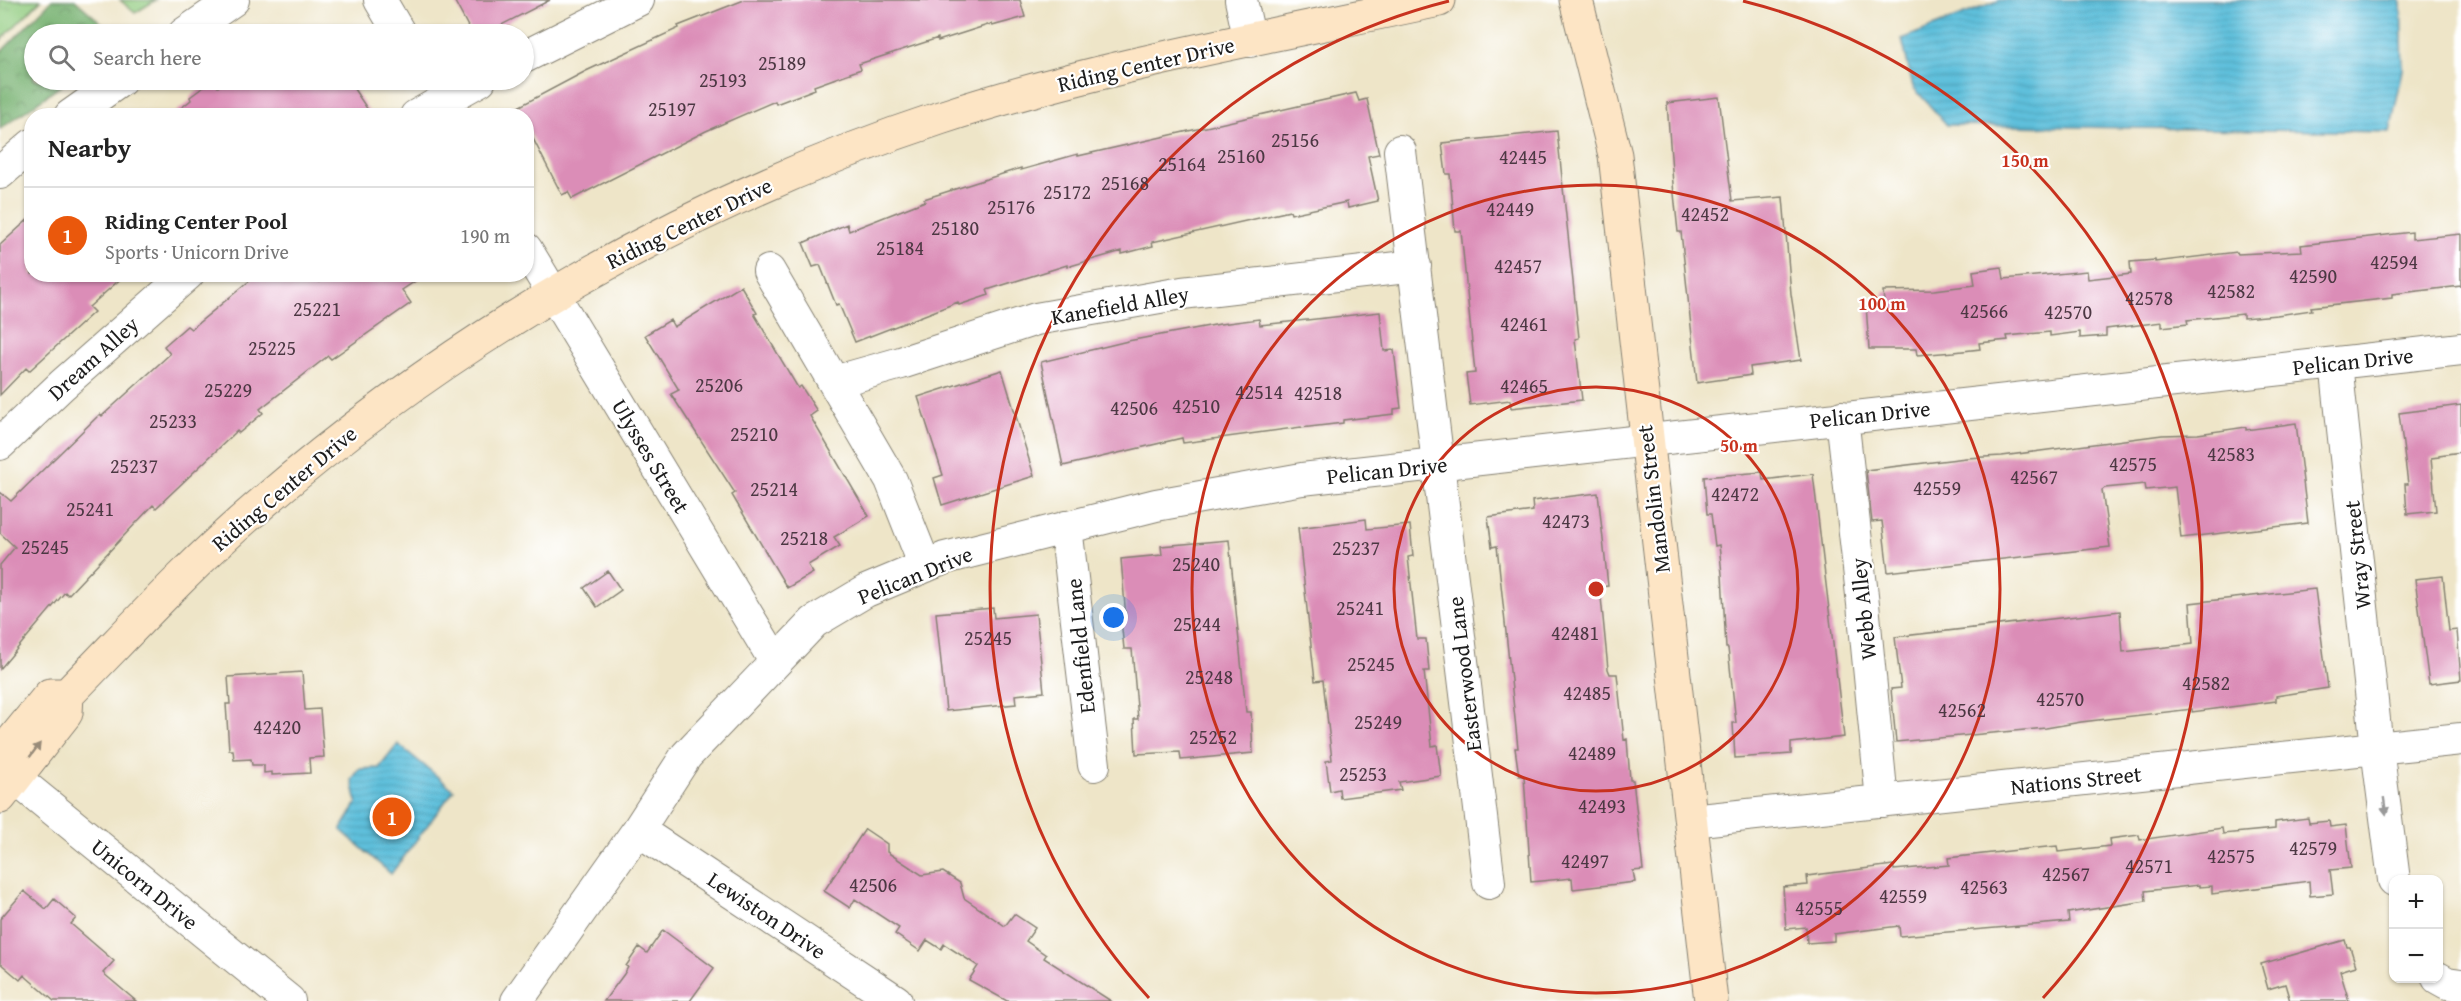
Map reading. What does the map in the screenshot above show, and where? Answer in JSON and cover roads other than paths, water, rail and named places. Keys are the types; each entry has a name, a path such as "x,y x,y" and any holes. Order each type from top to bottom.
{"street":[{"path":"198,24 233,0"},
{"path":"380,0 394,24"},
{"path":"534,52 638,0"},
{"path":"1241,0 1250,40"},
{"name":"Riding Center Drive","path":"4,774 51,695 67,695 163,595 250,513 340,438 440,365 552,293 634,247 738,196 844,152 941,118 1051,85 1439,0"},
{"name":"Mandolin Street","path":"1576,0 1615,155 1711,1001"},
{"path":"81,108 107,90"},
{"path":"432,103 459,90"},
{"path":"1400,151 1439,464"},
{"path":"0,173 24,152"},
{"name":"Ulysses Street","path":"534,263 775,661"},
{"name":"Kanefield Alley","path":"834,382 902,363 1036,319 1182,293 1414,267"},
{"path":"769,271 891,480 925,566"},
{"name":"Dream Alley","path":"0,444 71,377 179,282"},
{"name":"Pelican Drive","path":"517,1001 638,830 686,756 775,661 814,622 866,591 945,558 1156,505 1302,479 2461,349"},
{"name":"Wray Street","path":"2336,363 2377,748 2393,875"},
{"name":"Webb Alley","path":"1842,417 1882,801"},
{"name":"Easterwood Lane","path":"1439,464 1489,883"},
{"name":"Edenfield Lane","path":"1066,527 1094,765"},
{"name":"Nations Street","path":"1691,821 2461,739"},
{"name":"Unicorn Drive","path":"4,774 289,1001"},
{"name":"Lewiston Drive","path":"638,830 896,1001"},
{"path":"2443,979 2461,985"}],"water":[{"path":"2000,0 2401,0 2403,70 2390,132 1947,125 1913,87 1902,39"},
{"path":"398,744 454,790 391,874 341,830 357,803 352,780 359,769 379,768"}],"place":[{"name":"Riding Center Pool","path":"392,817"}]}
